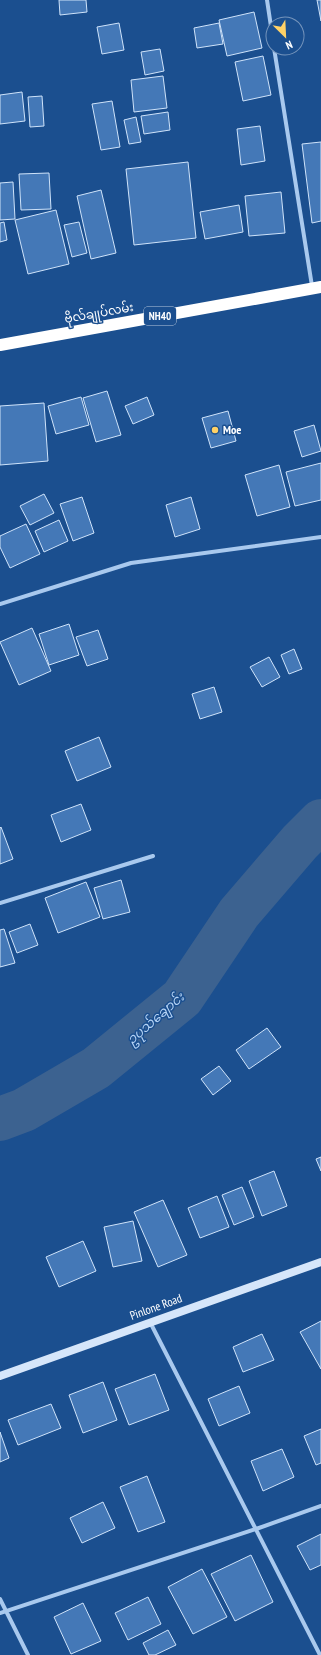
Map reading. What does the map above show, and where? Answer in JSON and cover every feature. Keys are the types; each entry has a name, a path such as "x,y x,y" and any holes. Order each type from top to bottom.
{"highway":[{"name":"ဗိုလ်ချုပ်လမ်း","path":"0,345 317,288"}],"street":[{"path":"267,0 269,16"},
{"path":"275,56 317,288"},
{"path":"0,604 131,563 321,537"},
{"path":"0,903 153,856"},
{"name":"Pinlone Road","path":"0,1376 321,1262"},
{"path":"150,1322 320,1655"},
{"path":"0,1612 256,1529 321,1506"},
{"path":"0,1599 28,1655"}],"building":[{"path":"59,0 86,0 87,12 60,15"},
{"path":"317,0 321,0 321,21"},
{"path":"254,12 262,48 227,56 219,20"},
{"path":"119,23 124,50 102,54 97,27"},
{"path":"219,23 223,44 197,48 194,28"},
{"path":"160,49 164,71 145,75 141,52"},
{"path":"263,56 271,95 243,101 235,62"},
{"path":"163,76 167,108 134,112 131,80"},
{"path":"22,92 25,121 0,124 0,95"},
{"path":"42,96 44,126 30,127 28,97"},
{"path":"112,101 120,147 101,150 92,104"},
{"path":"168,112 170,130 144,134 141,116"},
{"path":"136,117 141,142 129,144 124,120"},
{"path":"260,126 265,161 241,165 237,129"},
{"path":"321,142 321,221 312,223 302,144"},
{"path":"188,162 196,238 134,245 126,169"},
{"path":"49,173 51,209 21,210 19,174"},
{"path":"13,182 15,219 0,220 0,183"},
{"path":"101,190 116,253 91,259 77,196"},
{"path":"281,192 285,233 249,236 245,196"},
{"path":"239,205 243,232 205,239 200,212"},
{"path":"56,210 69,264 28,274 15,220"},
{"path":"4,222 7,240 0,242 0,223"},
{"path":"79,222 87,253 72,257 64,225"},
{"path":"107,391 121,435 96,442 83,398"},
{"path":"81,397 89,425 56,434 48,406"},
{"path":"147,397 154,415 133,424 125,406"},
{"path":"44,403 48,461 0,465 0,406"},
{"path":"228,411 236,441 211,448 202,418"},
{"path":"314,425 321,451 302,457 294,431"},
{"path":"321,463 321,500 295,506 286,472"},
{"path":"279,465 290,507 257,516 245,475"},
{"path":"44,494 54,513 30,525 20,506"},
{"path":"82,497 94,533 73,541 60,504"},
{"path":"191,497 200,529 175,537 166,505"},
{"path":"59,520 68,541 44,552 35,531"},
{"path":"26,524 40,554 10,568 0,547 0,536"},
{"path":"69,624 79,655 49,665 39,634"},
{"path":"32,628 51,671 19,685 0,642"},
{"path":"98,630 108,659 87,666 76,637"},
{"path":"294,649 302,669 289,674 281,655"},
{"path":"269,657 280,677 262,687 250,667"},
{"path":"214,687 222,712 200,719 192,694"},
{"path":"99,737 111,767 77,781 65,751"},
{"path":"81,804 91,830 61,842 51,815"},
{"path":"1,827 13,859 0,864 0,828"},
{"path":"121,880 130,912 103,919 94,888"},
{"path":"86,882 100,917 58,933 45,898"},
{"path":"30,924 38,945 17,953 9,932"},
{"path":"4,929 15,963 0,967 0,930"},
{"path":"267,1028 281,1047 249,1069 236,1050"},
{"path":"219,1066 231,1081 213,1095 201,1079"},
{"path":"321,1157 321,1171 316,1159"},
{"path":"274,1171 287,1206 262,1216 249,1181"},
{"path":"242,1187 254,1217 234,1225 222,1195"},
{"path":"217,1196 229,1227 200,1238 188,1208"},
{"path":"163,1200 187,1255 158,1267 134,1212"},
{"path":"133,1221 142,1261 113,1267 104,1227"},
{"path":"83,1241 96,1271 59,1287 46,1257"},
{"path":"321,1321 321,1369 300,1332"},
{"path":"262,1334 274,1360 243,1372 233,1347"},
{"path":"155,1374 169,1410 129,1425 115,1389"},
{"path":"103,1382 117,1420 83,1433 69,1395"},
{"path":"239,1386 250,1413 219,1426 208,1399"},
{"path":"51,1404 61,1428 18,1445 8,1420"},
{"path":"321,1429 321,1463 316,1465 304,1436"},
{"path":"0,1432 9,1458 0,1462"},
{"path":"282,1449 294,1477 263,1491 251,1461"},
{"path":"147,1476 165,1522 138,1532 120,1487"},
{"path":"103,1502 115,1528 82,1543 70,1518"},
{"path":"321,1534 321,1565 310,1570 297,1546"},
{"path":"251,1555 273,1602 235,1621 211,1574"},
{"path":"202,1569 227,1617 193,1634 168,1587"},
{"path":"148,1597 161,1624 128,1640 115,1613"},
{"path":"83,1603 101,1641 71,1654 54,1617"},
{"path":"168,1630 176,1645 155,1655 149,1655 143,1643"}],"waterway":[{"name":"ဥပုသ်ချောင်း","path":"0,1119 24,1110 96,1068 182,998 239,913 300,842 321,821"}],"place":[{"name":"Moe","path":"215,430"}]}
